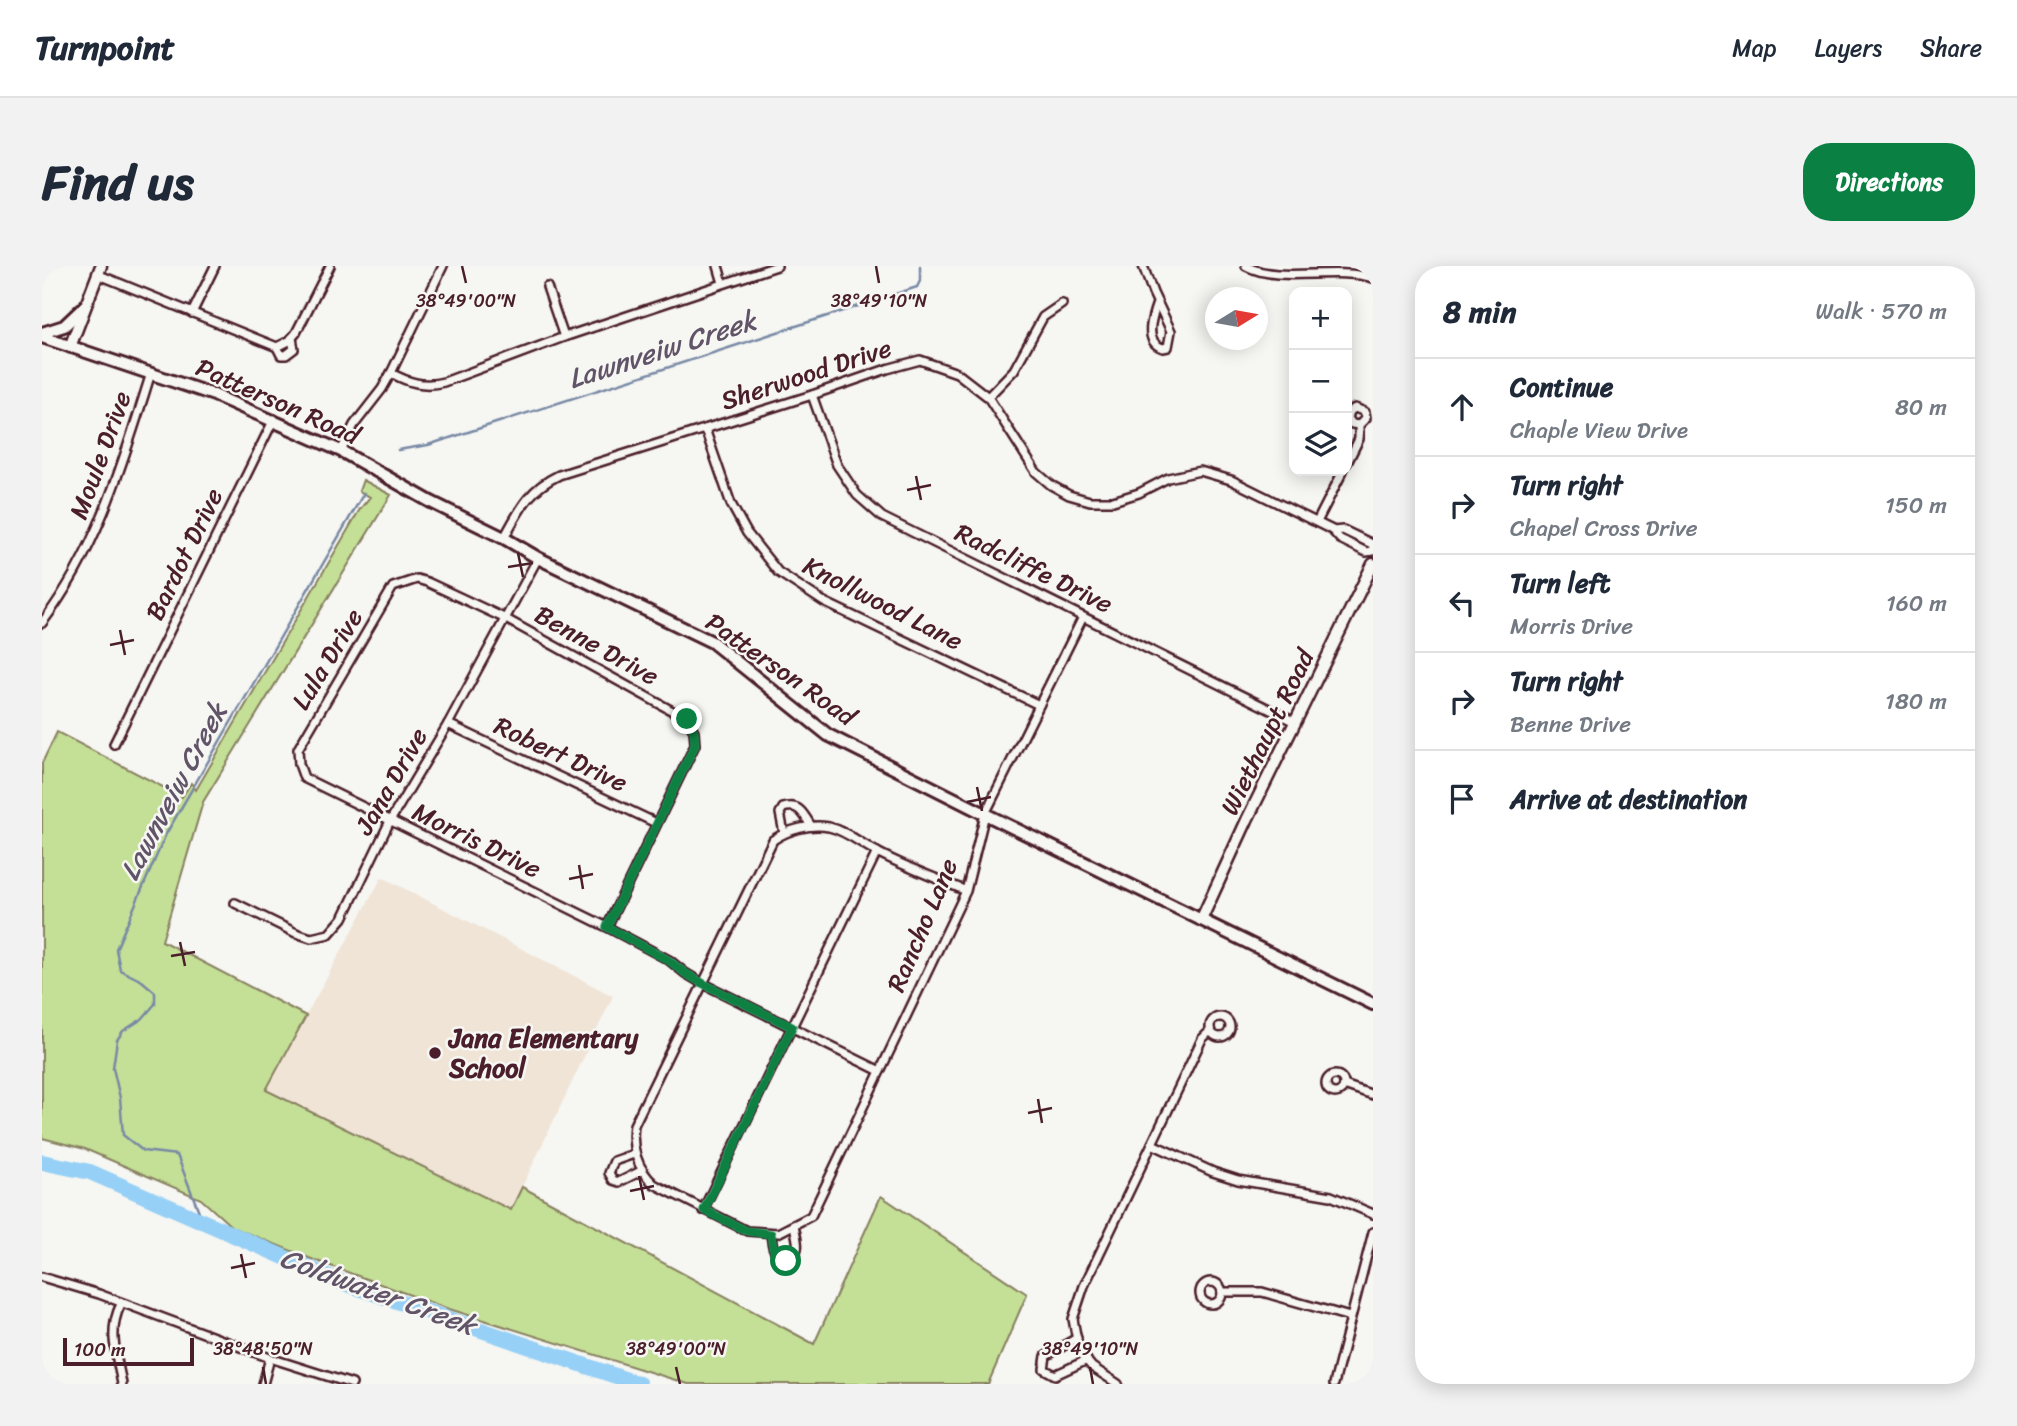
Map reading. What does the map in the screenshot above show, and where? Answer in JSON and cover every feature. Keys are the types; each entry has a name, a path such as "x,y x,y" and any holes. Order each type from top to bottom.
{"main road":[{"path":"42,335 64,326 84,307"},
{"name":"Patterson Road","path":"42,335 70,347 214,395 274,419 341,451 538,558 712,642 828,735 1373,1004"}],"street":[{"path":"192,313 215,266"},
{"path":"70,347 99,270 192,313 277,347 292,338 330,266"},
{"path":"341,451 354,425 391,373 443,266"},
{"path":"718,266 723,283"},
{"path":"391,373 405,381 431,385 564,337 777,266"},
{"path":"1143,266 1171,331 1168,347 1163,348 1154,343 1151,335 1150,322 1157,303"},
{"path":"1246,266 1264,271 1339,268 1373,278"},
{"path":"547,287 564,337"},
{"path":"988,397 1014,370 1042,317 1062,304"},
{"name":"Sherwood Drive","path":"504,538 523,505 540,484 559,475 920,360 957,373 988,397 1035,472 1069,495 1090,501 1113,501 1139,493 1168,478 1200,471 1231,480 1333,531 1343,530 1372,544 1373,549"},
{"name":"Moule Drive","path":"42,623 88,546 119,475 151,373"},
{"name":"Radcliffe Drive","path":"812,395 837,465 857,495 882,517 1295,722"},
{"name":"Bardot Drive","path":"114,744 274,419"},
{"path":"1352,453 1359,439 1359,425"},
{"name":"Knollwood Lane","path":"705,429 731,504 747,533 779,572 824,603 1040,705"},
{"path":"1317,522 1340,476"},
{"name":"Jana Drive","path":"235,903 311,938 329,934 343,918 390,821 448,724 538,558"},
{"name":"Wiethaupt Road","path":"1201,920 1373,564"},
{"name":"Lula Drive","path":"390,821 304,778 298,749 394,587 417,579 506,619"},
{"name":"Rancho Lane","path":"774,1233 811,1216 966,891 985,814 1083,617"},
{"name":"Benne Drive","path":"506,619 687,719 694,731 695,745 607,927"},
{"name":"Robert Drive","path":"448,724 656,822"},
{"path":"784,834 780,813 783,807 792,805 799,808 811,826"},
{"name":"Morris Drive","path":"390,821 607,927 668,960 702,983 880,1071"},
{"path":"794,1225 797,1253 791,1259 781,1260 773,1248 774,1233 747,1231 654,1184 634,1154 632,1140 634,1125 773,840 811,826 830,827 842,831 877,852 966,891"},
{"path":"704,1210 877,852"},
{"path":"1118,1384 1092,1367 1079,1351 1073,1319 1084,1286 1202,1039 1210,1031"},
{"path":"1344,1085 1373,1095"},
{"path":"1152,1144 1238,1180 1331,1196 1373,1214"},
{"path":"634,1154 614,1161 609,1173 613,1180 619,1182 643,1170"},
{"path":"1334,1384 1373,1232"},
{"path":"42,1277 99,1294 270,1358 352,1384"},
{"path":"1222,1292 1262,1292 1350,1317"},
{"path":"121,1304 115,1316 112,1337 122,1384"},
{"path":"1077,1338 1046,1356 1044,1369 1055,1375 1087,1360"},
{"path":"263,1384 270,1358"}],"shaded area":[{"name":"Jana Elementary School","path":"382,877 613,996 511,1210 265,1090"}],"green space":[{"path":"363,480 391,495 203,802 162,941 306,1016 266,1090 511,1210 522,1187 814,1344 881,1196 1027,1294 988,1384 688,1384 446,1308 314,1260 232,1227 201,1199 85,1149 42,1138 42,763 57,732 182,797 191,783 196,790 360,509 370,497 359,491"}],"waterway":[{"name":"Lawnveiw Creek","path":"398,450 428,445 917,287 920,281 920,266"},
{"name":"Lawnveiw Creek","path":"203,1222 177,1155 143,1151 123,1135 120,1098 113,1068 117,1040 123,1031 142,1019 155,1004 155,992 142,981 120,970 116,949 166,834 364,493"},
{"name":"Coldwater Creek","path":"42,1162 90,1172 341,1282 639,1384"}],"place":[{"name":"Jana Elementary School","path":"435,1053"}],"route":[{"path":"687,719 694,731 695,745 607,927 668,960 702,983 792,1027 704,1210 747,1231 771,1234 775,1253 781,1260 786,1261"}]}
